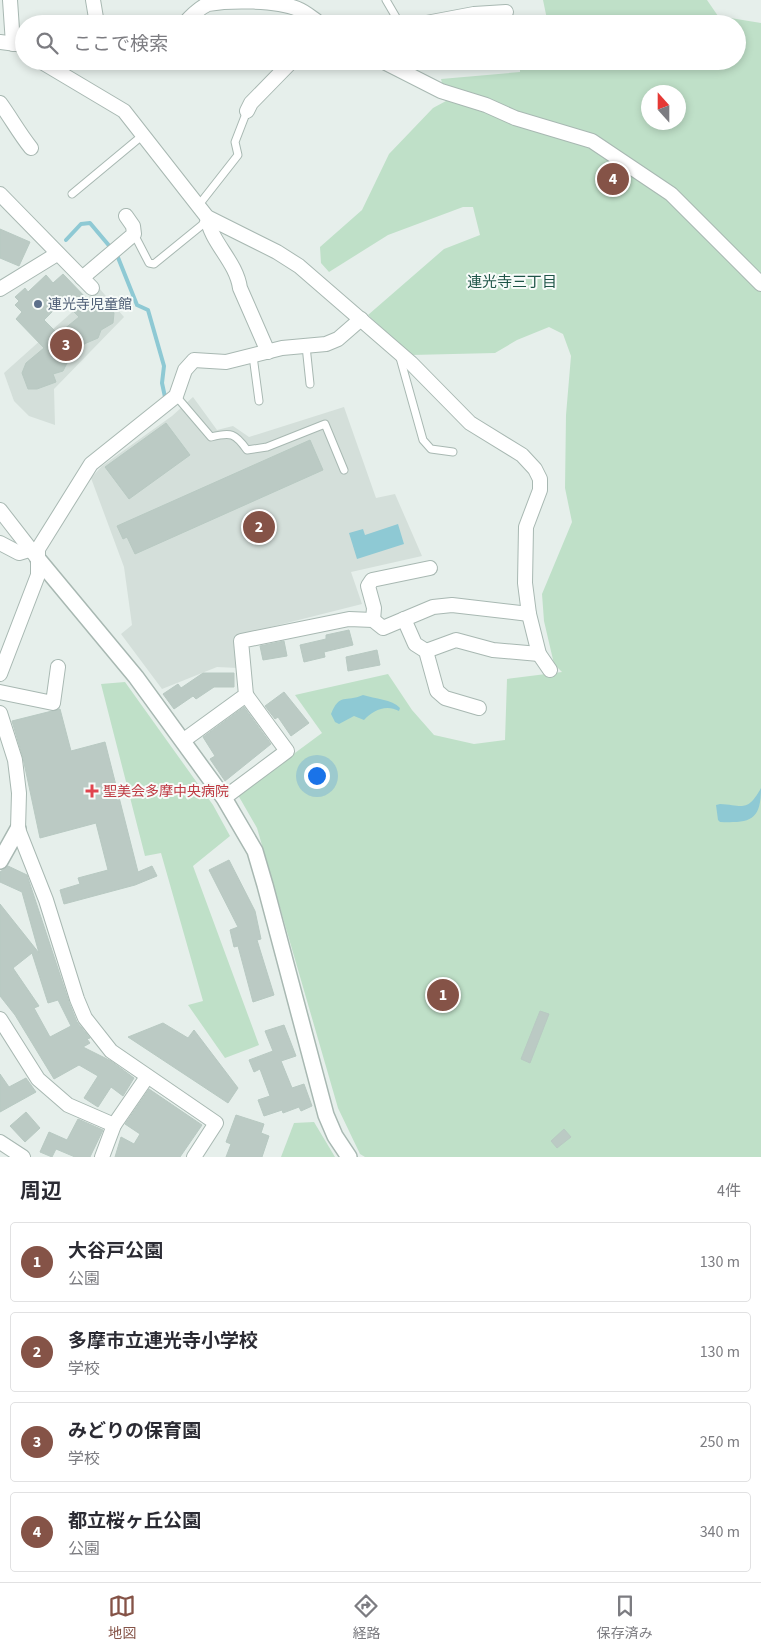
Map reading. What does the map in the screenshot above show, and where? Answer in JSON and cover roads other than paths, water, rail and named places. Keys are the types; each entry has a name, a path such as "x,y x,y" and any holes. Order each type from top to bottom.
{"street":[{"path":"10,0 12,44"},
{"path":"93,0 96,15"},
{"path":"192,15 208,4 224,1 296,4 308,15"},
{"path":"469,15 504,12"},
{"path":"55,70 124,111 144,134 202,211 208,228 239,278 240,288 268,352"},
{"path":"247,111 251,103 283,70"},
{"path":"400,70 442,91 486,105 515,118 592,141 671,194 761,284"},
{"path":"2,109 13,120 17,131 31,148"},
{"path":"0,194 92,288"},
{"path":"202,211 284,257 361,318 470,423 522,455 535,469 540,479 540,490 526,527 525,583 529,614 538,654 550,670"},
{"path":"82,278 134,234 133,226 126,216"},
{"path":"0,289 57,254"},
{"path":"0,543 19,553 33,554 91,464 176,396 185,370 194,360 226,362 268,352 326,344 338,339 361,318"},
{"path":"0,510 33,554 136,676 184,740 224,798 255,851 326,1115 335,1136 349,1157"},
{"path":"0,674 38,575 33,554"},
{"path":"373,620 374,608 368,586 372,580 430,568"},
{"path":"224,798 287,751 246,694 241,641 349,619 373,620 383,628 433,607 452,605 529,614"},
{"path":"404,619 415,644 426,651 438,691 445,698 479,708"},
{"path":"426,651 456,640 493,650 538,654"},
{"path":"0,692 52,703 58,667"},
{"path":"184,740 246,694"},
{"path":"0,712 15,760 20,793 18,829 46,900 77,999 85,1018 110,1051 216,1123 194,1157"},
{"path":"0,861 18,829"},
{"path":"0,1019 38,1079 68,1105 114,1125"},
{"path":"102,1157 114,1125 147,1076"},
{"path":"0,1142 23,1157"}],"lane":[{"path":"386,0 395,15"},
{"path":"134,234 149,263 154,264 202,225 202,211 238,155 235,142 247,111"},
{"path":"72,194 144,134"},
{"path":"306,346 310,384"},
{"path":"399,354 423,440 431,448 453,452"},
{"path":"253,356 259,401"},
{"path":"176,396 211,437 227,433 239,438 247,450 267,447 325,424 344,470"}],"water":[{"path":"398,524 404,544 357,559 349,533 363,529 365,535"},
{"path":"363,695 393,703 400,708 399,711 385,708 371,713 364,720 354,716 339,724 335,722 331,714 340,700"},
{"path":"761,788 759,807 752,818 739,822 720,822 718,820 716,805 744,806 752,801"}],"waterway":[{"path":"66,240 81,224 90,223 117,255 137,305 148,310 164,366 162,383 165,397"}],"place":[{"name":"都立桜ヶ丘公園","path":"613,179"},
{"name":"連光寺児童館","path":"38,304"},
{"name":"みどりの保育園","path":"66,345"},
{"name":"多摩市立連光寺小学校","path":"259,527"},
{"name":"聖美会多摩中央病院","path":"92,791"},
{"name":"大谷戸公園","path":"443,995"}],"district":[{"name":"連光寺三丁目","path":"512,282"}]}
